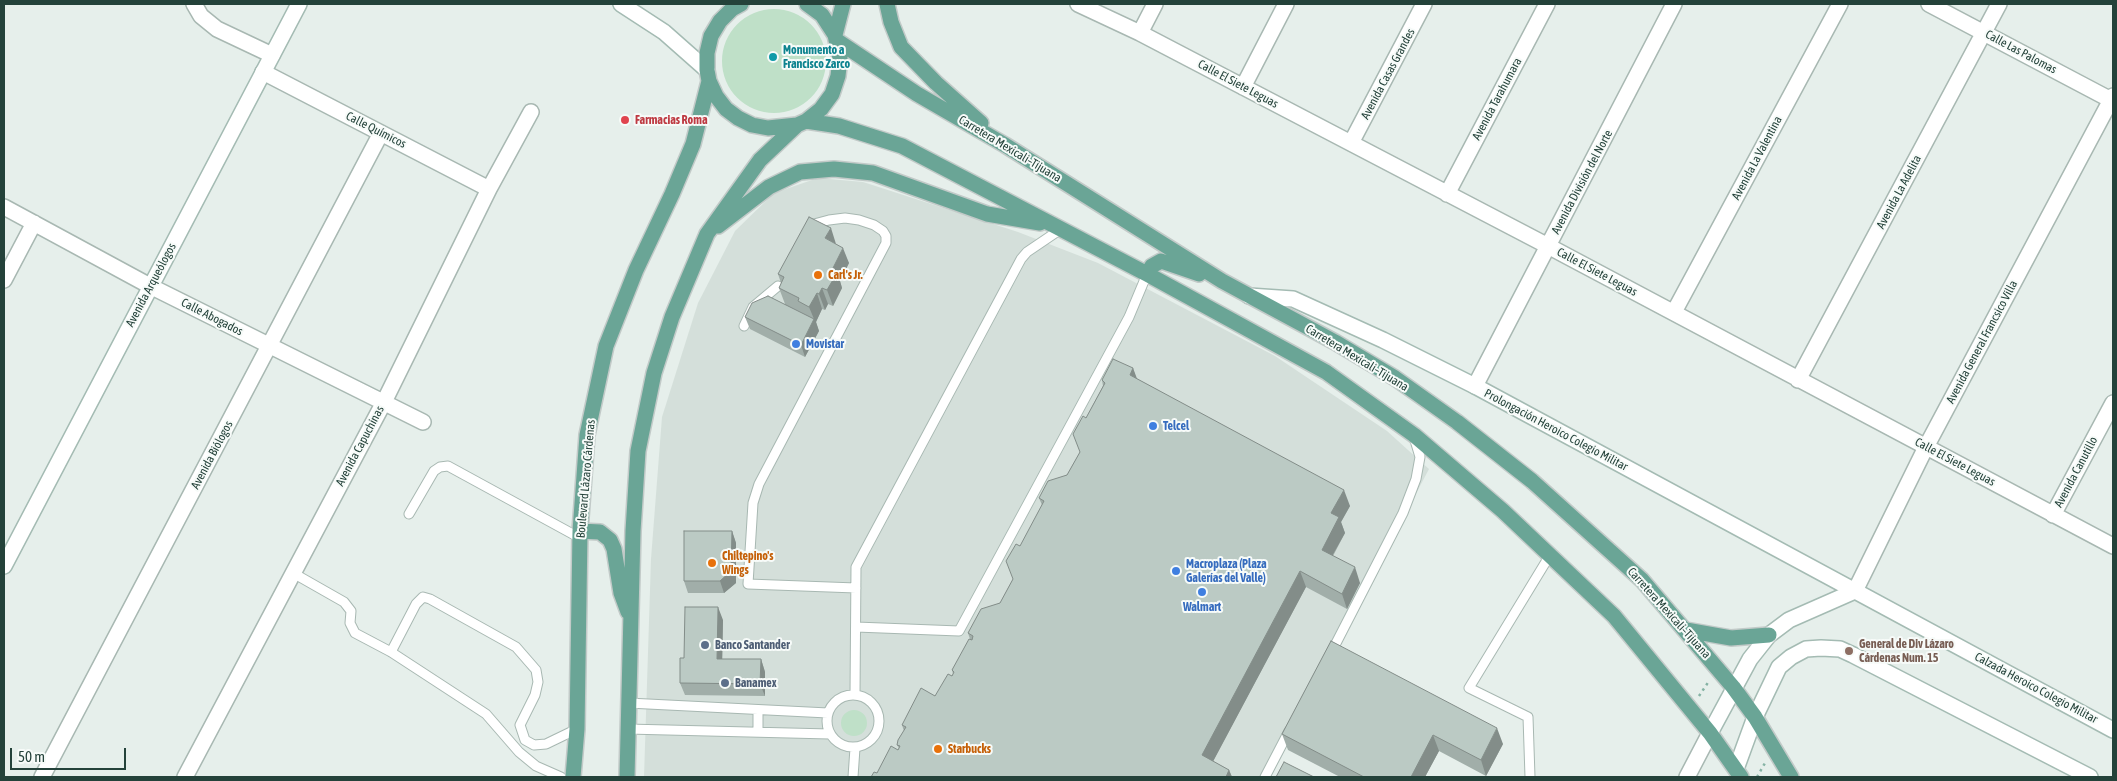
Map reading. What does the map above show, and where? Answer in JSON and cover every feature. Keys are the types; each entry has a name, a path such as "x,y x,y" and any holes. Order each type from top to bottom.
{"main road":[{"name":"Boulevard Lázaro Cárdenas","path":"573,777 577,730 580,534 587,434 606,346 636,270 693,144 708,76 707,53 711,36 732,9 741,4"},
{"path":"627,777 633,531 638,451 654,373 672,318 707,234 760,160 801,123 821,108 832,94 838,76 840,58 836,38 822,16 807,4"},
{"path":"836,38 843,4"},
{"path":"887,4 891,22 901,47 936,84 1005,145"},
{"name":"Carretera Mexicali–Tijuana","path":"836,38 917,94 1005,145 1222,281 1350,351 1395,378 1457,422 1532,480 1642,580 1686,630 1755,717 1791,777"},
{"path":"708,76 721,102 738,118 752,125 768,128 801,123 839,126 902,146 1147,274 1326,372 1414,434 1503,511 1614,616 1710,733 1736,774"},
{"path":"707,234 769,186 800,172 834,169 873,173 987,214 1057,227"},
{"path":"1147,274 1152,266 1161,261 1222,281"},
{"path":"580,534 600,532 610,540 614,549 621,593 631,618"},
{"path":"1686,630 1731,638 1769,635"}],"street":[{"path":"194,4 201,16 216,29 272,55"},
{"name":"Avenida Arqueólogos","path":"4,566 299,4"},
{"path":"622,4 664,32 708,76"},
{"name":"Calle El Siete Leguas","path":"1078,4 1140,33 1548,246 2113,546"},
{"path":"1140,33 1155,4"},
{"path":"1243,87 1286,4"},
{"name":"Avenida Casas Grandes","path":"1351,144 1424,4"},
{"name":"Avenida Tarahumara","path":"1447,194 1546,4"},
{"name":"Avenida División del Norte","path":"1475,386 1674,4"},
{"name":"Avenida La Valentina","path":"1674,312 1840,4"},
{"name":"Calle Las Palomas","path":"1929,4 2113,99"},
{"name":"Avenida La Adelita","path":"1798,380 1999,4"},
{"name":"Calle Químicos","path":"263,72 489,189"},
{"name":"Avenida General Francsico Villa","path":"1855,591 1926,447 2113,99"},
{"name":"Avenida Capuchinas","path":"185,777 384,402 489,189 531,112"},
{"name":"Avenida Biólogos","path":"42,777 381,133"},
{"name":"Calle Abogados","path":"4,207 150,286 423,422"},
{"path":"4,280 34,223"},
{"name":"Prolongación Heroico Colegio Militar","path":"1248,296 1293,299 1383,340 1475,386 1855,591"},
{"name":"Avenida Canutillo","path":"2053,515 2113,403"},
{"path":"1687,777 1733,687 1750,659 1769,635 1789,620 1855,591"},
{"name":"Calzada Heroico Colegio Militar","path":"1855,591 2113,730"},
{"path":"1736,774 1755,717 1779,667 1791,657 1806,649 1821,648 1840,649 1854,654 2090,777"}],"lane":[{"path":"804,240 814,224 845,218 874,225 883,231 886,236 886,243 759,484 753,503 748,584 856,588"},
{"path":"855,695 856,567 1016,270 1027,252 1057,227"},
{"path":"856,627 959,631 1138,299 1147,274"},
{"path":"744,326 753,307 778,286"},
{"path":"1325,664 1403,513 1416,479 1420,457 1414,434"},
{"path":"409,514 434,471 440,467 448,466 580,534"},
{"path":"1530,777 1528,717 1469,688 1550,556"},
{"path":"293,573 344,602 351,611 350,623 356,633 391,652 486,714 519,752 536,766 561,777"},
{"path":"391,652 416,604 423,597 430,599 516,647 536,670 538,682 535,695 520,725 525,740 534,745 546,744 577,730"},
{"path":"855,695 864,697 871,702 876,708 879,717 876,734 871,741 854,748 840,744 830,734 828,713 838,699 855,695"},
{"path":"628,703 828,713"},
{"path":"758,710 758,732"},
{"path":"1265,777 1292,725"},
{"path":"627,728 830,734"},
{"path":"853,777 854,748"}],"path":[{"path":"1690,709 1718,668"}],"shaded area":[{"path":"818,178 863,182 1018,232 1098,263 1275,356 1387,431 1429,469 1267,777 644,777 651,559 662,417 698,303 735,231 774,193"}],"green space":[{"path":"774,9 794,13 803,17 811,24 818,32 822,41 826,61 822,81 818,90 811,98 803,105 794,109 774,113 754,109 745,105 737,98 730,90 726,81 722,61 726,41 730,32 737,24 745,17 754,13"},
{"path":"854,710 863,714 867,723 863,732 854,736 845,732 841,723 845,714"}],"building":[{"name":"Carl's Jr.","path":"809,217 831,228 825,238 843,248 832,270 837,273 827,290 822,288 809,307 798,301 799,298 779,288 784,277 778,274"},
{"path":"768,296 814,319 801,345 745,317 752,303"},
{"name":"Macroplaza (Plaza Galerías del Valle)","path":"1113,359 1133,368 1130,375 1344,490 1331,513 1339,517 1322,550 1355,567 1342,594 1300,571 1202,755 1229,770 1226,777 871,777 874,772 877,773 891,746 898,750 900,746 897,745 898,740 906,727 902,725 921,688 935,696 948,674 952,676 954,672 952,670 969,639 972,640 973,636 968,633 981,609 1000,603 1013,579 1006,561 1016,544 1020,546 1044,501 1039,498 1048,481 1067,475 1080,452 1073,434 1083,416 1086,418 1105,383 1102,380"},
{"name":"Chiltepino's Wings","path":"684,531 732,531 731,571 720,581 684,581"},
{"path":"685,607 718,607 717,659 761,659 760,684 680,683 680,658 684,658"},
{"path":"1331,641 1497,728 1481,760 1433,735 1411,777 1364,777 1282,734"},
{"path":"1284,762 1314,777 1276,777"}],"place":[{"name":"Monumento a Francisco Zarco","path":"773,57"},
{"name":"Farmacias Roma","path":"625,120"},
{"name":"Carl's Jr.","path":"818,275"},
{"name":"Movistar","path":"796,344"},
{"name":"Telcel","path":"1153,426"},
{"name":"Chiltepino's Wings","path":"712,563"},
{"name":"Macroplaza (Plaza Galerías del Valle)","path":"1176,571"},
{"name":"Walmart","path":"1202,592"},
{"name":"Banco Santander","path":"705,645"},
{"name":"General de Div Lázaro Cárdenas Num. 15","path":"1849,651"},
{"name":"Banamex","path":"725,683"},
{"name":"Starbucks","path":"938,749"}]}
